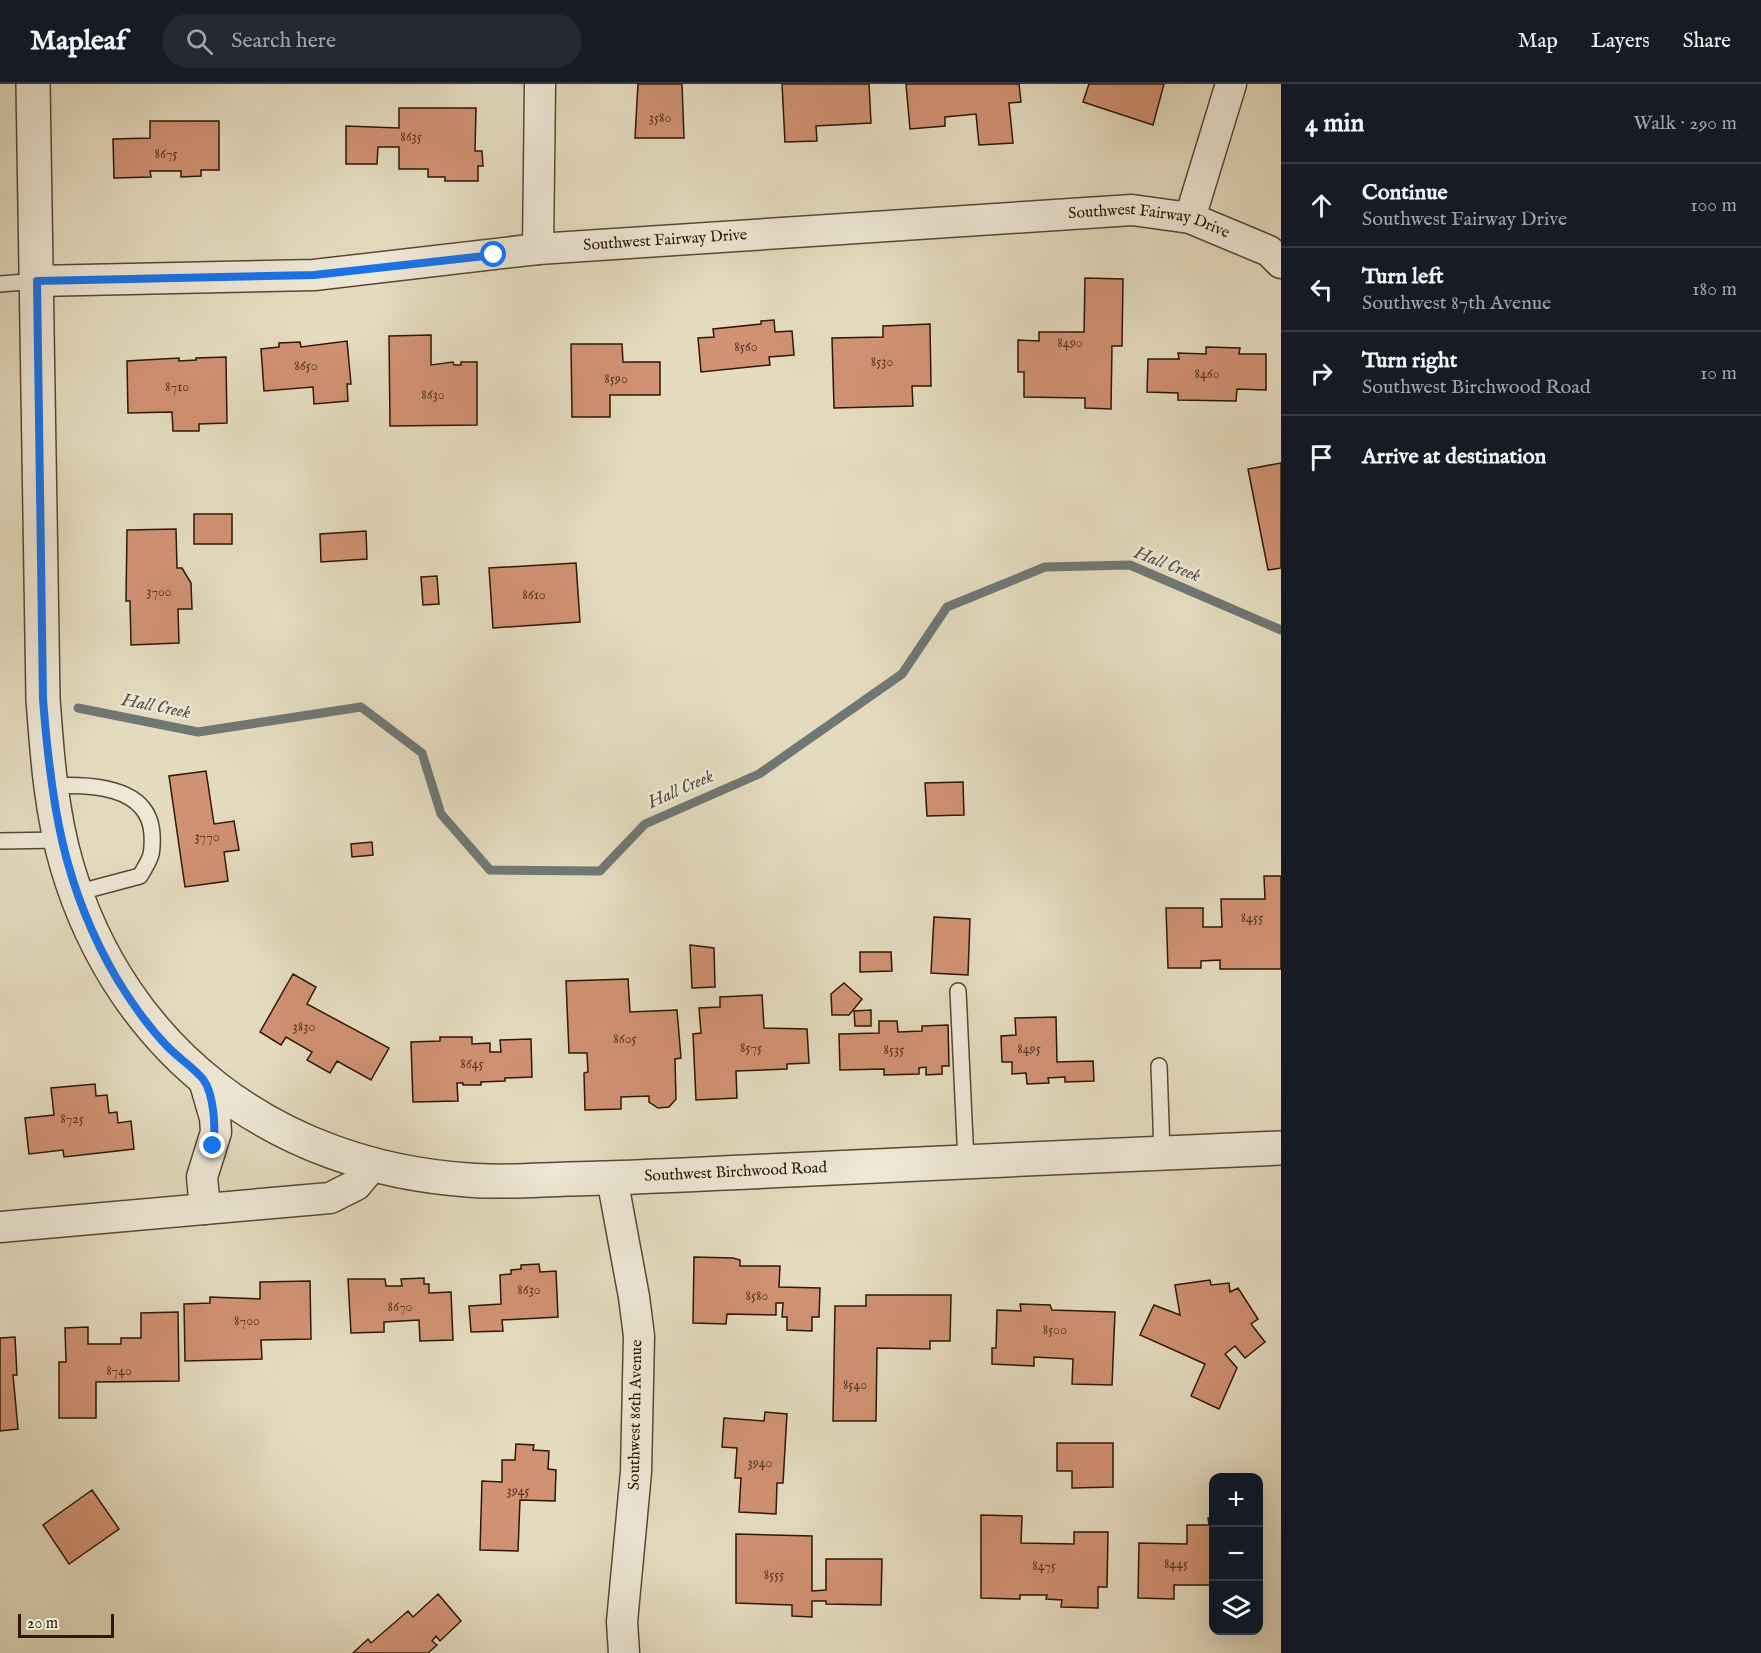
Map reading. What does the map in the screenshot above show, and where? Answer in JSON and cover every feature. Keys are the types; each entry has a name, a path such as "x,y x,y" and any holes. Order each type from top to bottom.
{"street":[{"name":"Southwest Birchwood Road","path":"33,84 43,699 60,840 87,923 134,1006 165,1044 204,1080 276,1128 372,1166 469,1180 612,1178 1281,1148"},
{"path":"538,249 540,84"},
{"path":"1190,218 1231,84"},
{"name":"Southwest Fairway Drive","path":"37,281 314,275 538,249 1132,210 1190,218 1269,251 1281,263"},
{"path":"204,1080 215,1118 216,1132 202,1177 205,1209"},
{"path":"0,1227 330,1198 356,1185 372,1166"},
{"name":"Southwest 86th Avenue","path":"612,1178 639,1336 636,1472 622,1622 624,1653"}],"lane":[{"path":"0,284 37,281"},
{"path":"52,786 80,784 108,788 139,802 151,824 153,856 140,876 76,893"},
{"path":"0,841 60,840"},
{"path":"958,991 966,1162"},
{"path":"1159,1066 1162,1153"}],"building":[{"path":"638,84 682,84 684,138 635,138"},
{"path":"782,84 869,84 871,123 816,126 817,141 785,142"},
{"path":"906,84 1019,84 1021,102 1009,103 1013,143 979,145 976,114 945,117 945,126 910,129"},
{"path":"1089,84 1164,84 1153,125 1083,102"},
{"path":"399,108 476,108 475,151 482,151 483,166 478,166 478,181 445,181 445,177 428,177 428,169 399,169 399,147 378,147 377,164 346,164 346,126 399,128"},
{"path":"150,121 219,121 219,170 201,170 201,176 181,177 181,171 150,171 151,177 114,178 113,139 150,138"},
{"path":"1085,278 1123,279 1122,346 1112,346 1111,409 1085,408 1085,398 1024,397 1024,372 1018,372 1018,340 1039,341 1039,332 1084,332"},
{"path":"774,320 775,332 792,331 794,355 769,357 770,365 701,372 698,338 714,337 713,329 761,324 761,321"},
{"path":"930,324 931,386 912,386 913,406 834,408 832,338 883,337 883,326"},
{"path":"431,335 431,365 453,362 454,365 461,365 461,362 477,362 477,425 390,426 389,336"},
{"path":"347,341 351,384 347,384 348,401 314,404 313,387 264,391 261,349 279,347 279,343 300,342 301,347"},
{"path":"571,344 622,344 623,362 660,362 660,395 610,395 610,417 572,417"},
{"path":"1206,347 1240,348 1239,354 1266,354 1266,390 1237,389 1236,401 1178,400 1178,393 1147,392 1148,359 1179,359 1178,353 1206,354"},
{"path":"226,357 227,423 199,424 199,431 173,431 172,412 128,413 127,361 179,358 179,361"},
{"path":"1281,463 1281,568 1268,570 1248,469"},
{"path":"194,514 232,514 232,544 194,544"},
{"path":"176,529 177,568 182,568 191,583 192,609 178,609 179,643 131,645 130,601 126,601 127,530"},
{"path":"366,531 367,559 321,562 320,534"},
{"path":"576,563 580,622 493,628 489,568"},
{"path":"437,576 439,604 423,605 421,577"},
{"path":"206,771 214,824 234,821 239,850 224,852 228,881 185,887 169,776"},
{"path":"963,782 964,815 927,816 925,783"},
{"path":"372,842 373,855 352,857 351,844"},
{"path":"1264,876 1281,876 1281,969 1220,969 1220,960 1201,961 1201,968 1168,968 1166,908 1203,908 1203,927 1222,927 1221,899 1265,899"},
{"path":"934,917 970,919 968,975 931,973"},
{"path":"690,945 714,948 715,987 692,988"},
{"path":"860,952 891,952 892,971 860,972"},
{"path":"293,974 316,987 307,1004 389,1048 371,1080 337,1061 330,1073 307,1060 312,1052 286,1037 281,1045 260,1032"},
{"path":"628,979 630,1012 677,1010 681,1058 675,1059 676,1099 669,1107 658,1108 649,1102 649,1096 621,1097 621,1109 585,1110 584,1073 588,1072 587,1053 569,1053 566,981"},
{"path":"844,983 862,999 849,1015 832,1015 831,994"},
{"path":"762,995 764,1028 807,1029 809,1063 787,1064 787,1069 736,1071 737,1098 696,1100 693,1034 701,1033 699,1008 720,1007 720,997"},
{"path":"871,1010 871,1026 855,1026 854,1011"},
{"path":"1056,1017 1057,1062 1093,1061 1094,1081 1065,1082 1065,1077 1048,1078 1049,1083 1027,1084 1026,1073 1012,1074 1012,1062 1002,1062 1001,1036 1016,1035 1015,1018"},
{"path":"879,1021 897,1021 898,1032 922,1031 922,1026 948,1025 949,1066 942,1066 942,1074 926,1075 926,1067 919,1068 919,1074 884,1075 884,1069 840,1070 839,1034 879,1033"},
{"path":"440,1037 472,1037 472,1044 490,1043 490,1052 501,1052 500,1040 531,1039 532,1077 505,1078 505,1081 481,1082 481,1085 457,1083 458,1101 413,1102 411,1042 440,1041"},
{"path":"95,1084 96,1096 107,1095 109,1113 117,1112 118,1123 131,1121 134,1149 64,1157 63,1150 29,1154 25,1118 54,1115 51,1088"},
{"path":"694,1257 733,1258 740,1260 740,1266 780,1266 779,1287 820,1288 819,1317 812,1317 812,1331 787,1330 787,1317 782,1317 783,1303 776,1303 776,1315 727,1314 726,1324 693,1323"},
{"path":"539,1264 540,1272 556,1271 558,1317 502,1320 503,1331 471,1332 469,1306 501,1304 500,1275 511,1274 511,1270 521,1269 521,1265"},
{"path":"424,1278 424,1284 429,1284 429,1293 451,1292 453,1340 420,1341 419,1320 384,1322 384,1332 351,1333 348,1279 385,1279 386,1286 402,1286 401,1279"},
{"path":"1210,1280 1211,1285 1229,1283 1230,1292 1238,1288 1258,1319 1251,1324 1265,1342 1245,1358 1235,1346 1225,1354 1237,1368 1219,1409 1191,1396 1205,1364 1140,1335 1154,1305 1180,1315 1175,1285"},
{"path":"310,1281 311,1339 261,1340 262,1359 185,1361 184,1304 210,1303 210,1297 260,1299 260,1282"},
{"path":"866,1295 951,1295 950,1341 930,1341 930,1349 877,1348 876,1421 833,1421 835,1306 866,1306"},
{"path":"1020,1304 1050,1305 1052,1310 1115,1312 1112,1385 1072,1384 1073,1359 1034,1357 1034,1366 992,1364 992,1348 996,1348 997,1310 1021,1311"},
{"path":"178,1312 179,1381 96,1382 96,1418 59,1418 59,1362 66,1362 65,1328 88,1327 88,1344 121,1344 121,1338 141,1338 141,1313"},
{"path":"15,1337 17,1375 13,1375 18,1429 0,1431 0,1338"},
{"path":"765,1412 787,1414 783,1483 777,1483 776,1514 739,1512 741,1478 735,1478 737,1448 722,1447 724,1418 764,1421"},
{"path":"1057,1443 1113,1443 1113,1487 1072,1488 1072,1471 1057,1471"},
{"path":"516,1444 534,1445 533,1450 549,1451 548,1469 556,1470 555,1501 520,1500 518,1551 480,1550 482,1481 502,1482 502,1460 515,1460"},
{"path":"92,1490 119,1529 69,1564 43,1525"},
{"path":"981,1515 1022,1516 1021,1543 1074,1544 1074,1532 1108,1532 1107,1587 1098,1587 1098,1608 1061,1607 1062,1600 1046,1599 1047,1595 1020,1595 1020,1599 981,1598"},
{"path":"1187,1525 1209,1525 1209,1585 1174,1585 1174,1599 1138,1598 1139,1543 1187,1544"},
{"path":"736,1534 812,1536 812,1591 826,1590 826,1559 882,1559 881,1605 826,1604 826,1601 812,1601 812,1617 792,1616 792,1605 736,1603"},
{"path":"438,1594 461,1621 440,1641 436,1636 432,1641 437,1645 428,1653 353,1653 368,1639 371,1643 408,1611 413,1617"}],"waterway":[{"name":"Hall Creek","path":"78,708 198,732 361,707 422,753 441,814 490,870 600,871 645,824 759,774 902,674 947,607 1045,567 1130,565 1281,630"}],"route":[{"path":"213,1146 216,1132 215,1118 204,1080 184,1063 152,1029 134,1006 117,978 87,923 60,840 49,765 43,699 37,281 314,275 494,255"}]}
